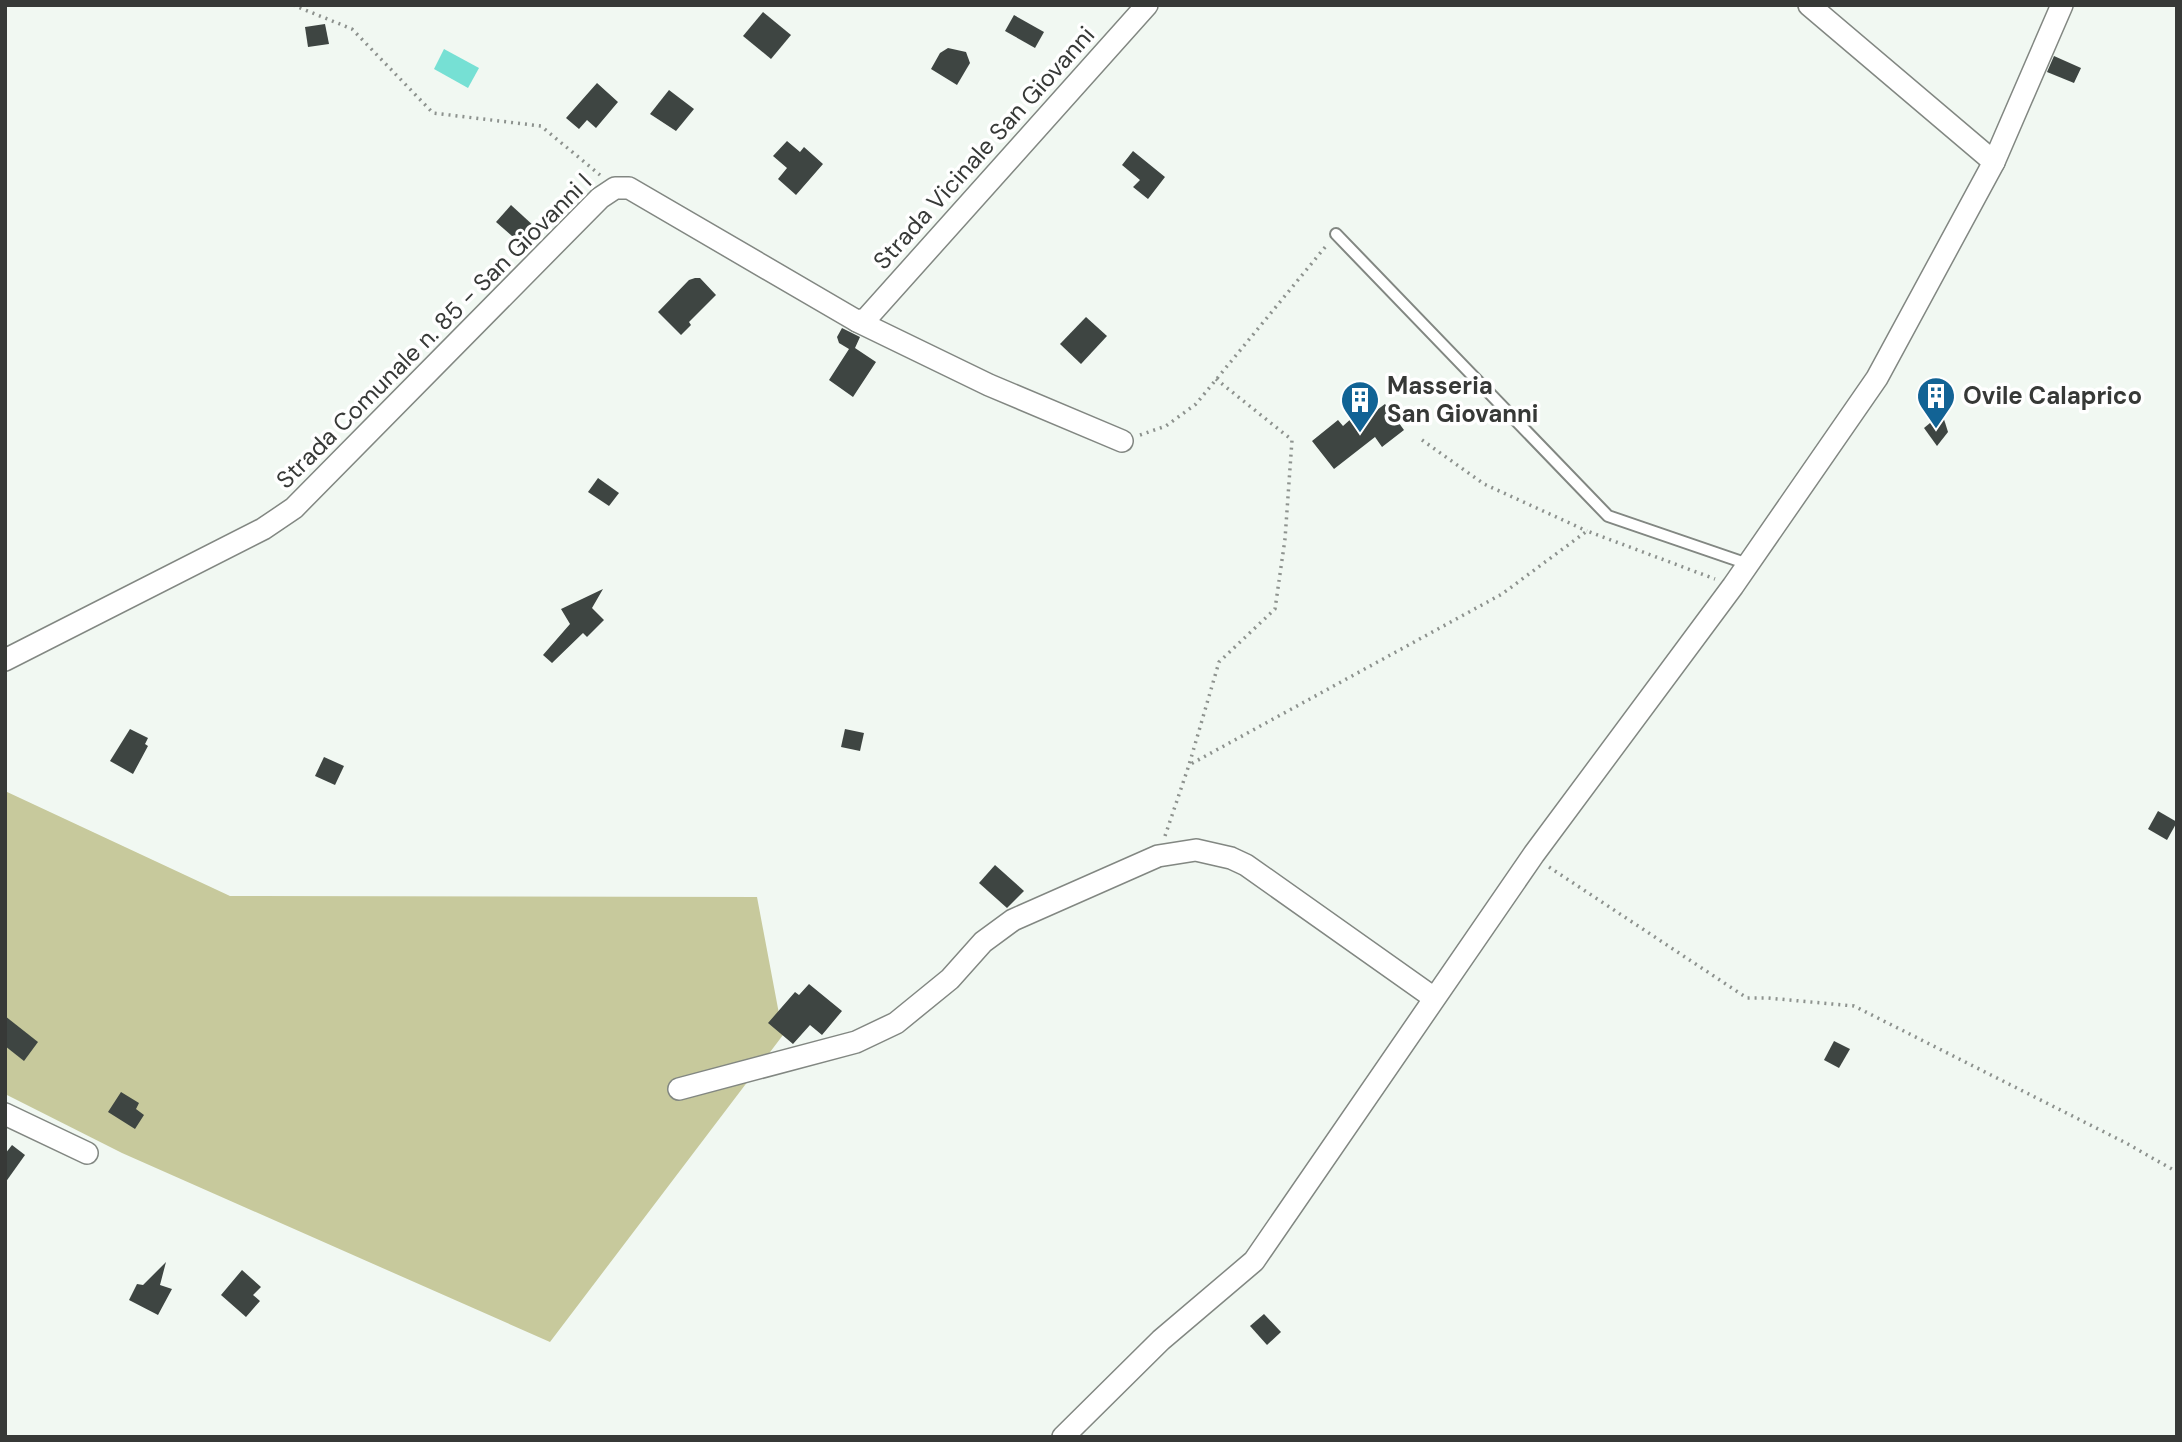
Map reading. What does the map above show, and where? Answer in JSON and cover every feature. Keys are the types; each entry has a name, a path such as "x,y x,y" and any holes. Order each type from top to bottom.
{"street":[{"name":"Strada Vicinale San Giovanni","path":"857,321 866,319 1147,5"},
{"path":"1810,5 1994,162"},
{"path":"1063,1437 1161,1340 1254,1261 1534,854 1733,586 1877,378 1994,162 2062,5"},
{"name":"Strada Comunale n. 85 - San Giovanni I","path":"5,660 263,529 294,508 600,198 615,188 629,188 857,321 989,385 1122,441"},
{"path":"679,1089 856,1042 896,1023 950,979 983,942 1013,920 1158,856 1196,850 1231,858 1246,865 1434,998"},
{"path":"5,1114 87,1153"}],"lane":[{"path":"1336,234 1608,516 1748,564"}],"path":[{"path":"293,5 352,29 433,113 541,126 615,188"},
{"path":"1122,441 1166,426 1196,404 1336,234"},
{"path":"1158,856 1189,765 1219,662 1275,610 1285,539 1292,440 1216,379"},
{"path":"1422,440 1484,484 1587,531 1733,586"},
{"path":"1189,765 1502,594 1587,531"},
{"path":"1534,854 1552,869 1747,998 1854,1006 2114,1137 2177,1172"}],"green space":[{"path":"5,791 230,896 757,897 783,1035 550,1342 122,1153 5,1094"}],"water":[{"path":"444,49 479,68 468,88 434,69"}],"building":[{"path":"763,12 791,35 771,59 743,36"},
{"path":"1014,15 1044,32 1035,48 1005,31"},
{"path":"325,24 329,44 308,47 305,27"},
{"path":"948,48 966,52 970,63 957,85 931,69 940,53"},
{"path":"2054,56 2081,68 2074,83 2047,72"},
{"path":"597,83 618,102 596,128 587,120 579,129 566,118"},
{"path":"669,90 694,109 676,131 650,114"},
{"path":"787,141 800,152 804,147 823,164 796,195 778,179 787,168 773,156"},
{"path":"1133,151 1165,177 1148,199 1133,187 1140,180 1122,165"},
{"path":"511,205 535,227 520,243 496,222"},
{"path":"700,278 716,295 689,322 691,325 681,335 658,312 689,280"},
{"path":"1086,317 1107,336 1081,364 1060,344"},
{"path":"842,328 860,337 855,348 876,362 853,397 829,380 849,349 839,343 837,337"},
{"name":"Masseria San Giovanni","path":"1385,404 1404,430 1382,447 1375,437 1334,469 1312,441 1338,420 1343,426 1353,417 1358,424"},
{"name":"Ovile Calaprico","path":"1942,413 1948,432 1937,446 1924,428"},
{"path":"598,478 619,493 609,506 588,492"},
{"path":"603,589 592,608 604,620 587,637 583,633 552,663 543,655 570,624 561,609"},
{"path":"130,729 148,738 145,744 148,746 133,774 110,761"},
{"path":"845,729 864,733 860,751 841,747"},
{"path":"324,757 344,766 335,785 315,776"},
{"path":"2158,811 2177,822 2167,840 2148,829"},
{"path":"995,865 1024,891 1007,908 979,883"},
{"path":"809,984 842,1011 822,1035 810,1025 793,1044 768,1023 795,992 799,995"},
{"path":"5,1016 38,1042 24,1061 5,1046"},
{"path":"1834,1041 1850,1049 1839,1068 1824,1060"},
{"path":"121,1092 139,1103 136,1109 144,1115 135,1129 108,1112"},
{"path":"12,1145 25,1155 5,1183 5,1154"},
{"path":"166,1262 160,1285 172,1289 158,1315 129,1300 137,1284 143,1285"},
{"path":"242,1270 261,1287 253,1295 260,1301 246,1317 221,1295"},
{"path":"1264,1314 1281,1332 1267,1345 1250,1326"}],"place":[{"name":"Ovile Calaprico","path":"1936,430"},
{"name":"Masseria San Giovanni","path":"1360,434"}]}
